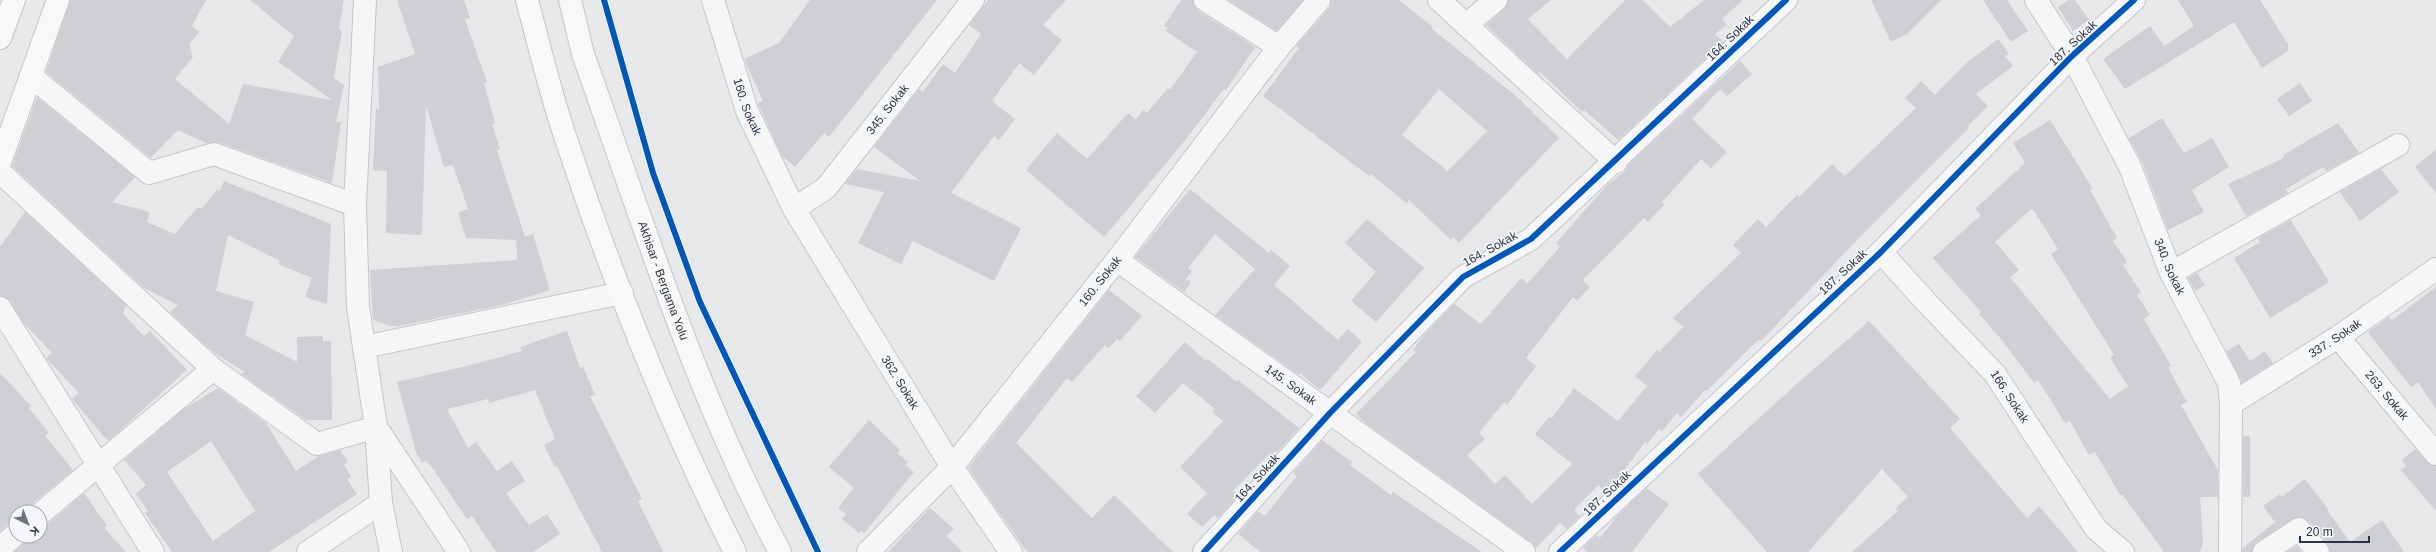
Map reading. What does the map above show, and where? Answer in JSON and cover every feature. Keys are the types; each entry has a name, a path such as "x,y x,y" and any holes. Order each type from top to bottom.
{"main road":[{"path":"2,29 14,0"},
{"path":"0,162 58,0"},
{"path":"526,0 565,136 648,363 702,487 735,552"},
{"name":"Akhisar - Bergama Yolu","path":"570,0 583,54 700,379 752,500 780,552"}],"street":[{"path":"365,0 355,205 358,307 376,427 381,503 391,552"},
{"name":"160. Sokak","path":"713,0 747,111 794,209"},
{"name":"345. Sokak","path":"794,209 826,188 973,0"},
{"path":"1205,0 1279,46"},
{"name":"160. Sokak","path":"868,552 952,467 1117,260 1279,46 1319,0"},
{"path":"1439,0 1616,162"},
{"path":"1466,25 1496,0"},
{"name":"164. Sokak","path":"1204,552 1330,413 1463,277 1531,239 1616,162 1786,0"},
{"name":"340. Sokak","path":"2036,0 2072,56 2130,167 2171,272 2229,383 2231,404 2230,552"},
{"name":"187. Sokak","path":"1560,552 1881,252 2072,56 2134,0"},
{"path":"31,76 149,173 214,154 355,205"},
{"path":"2171,272 2398,145"},
{"path":"0,172 213,369 317,444 376,427"},
{"name":"362. Sokak","path":"794,209 952,467 1011,552"},
{"name":"166. Sokak","path":"1881,252 1995,374 2096,529 2123,552"},
{"name":"145. Sokak","path":"1117,260 1524,552"},
{"name":"337. Sokak","path":"2231,404 2338,337 2436,269"},
{"path":"364,347 622,293"},
{"path":"0,308 154,552"},
{"name":"263. Sokak","path":"2338,337 2436,454"},
{"path":"48,507 213,369"},
{"path":"376,427 459,552"},
{"path":"308,552 381,503"},
{"path":"2264,552 2299,529 2318,552"},
{"path":"0,548 8,541"}],"building":[{"path":"70,0 206,0 192,26 199,32 189,44 193,57 175,79 229,124 243,84 332,100 278,62 294,36 250,0 344,0 339,28 342,31 334,78 344,85 336,122 341,122 332,183 218,142 206,143 178,130 151,158 46,72"},
{"path":"397,0 464,0 470,18 465,19 487,82 484,83 495,123 492,124 500,149 497,150 525,237 533,234 550,290 502,305 399,326 391,326 373,320 370,270 517,260 516,240 466,238 458,212 468,209 453,165 444,167 426,105 422,235 386,233 387,171 373,170 376,108 379,110 378,67 415,54"},
{"path":"810,0 937,0 829,137 824,133 795,167 782,156 759,106 758,103 763,101 744,59 779,43"},
{"path":"988,0 1066,0 1043,25 1062,40 1034,75 1019,63 992,101 1015,119 999,140 994,136 951,193 1021,228 994,281 913,241 901,264 858,243 884,192 845,184 857,169 920,181 874,147 919,89 923,92 943,64 955,73 981,34 969,25"},
{"path":"1181,0 1193,0 1198,11 1255,47 1226,90 1224,89 1183,143 1104,237 1026,170 1057,133 1087,159 1128,113 1136,120 1143,110 1147,113 1168,88 1170,90 1197,52 1166,31 1168,28 1164,26"},
{"path":"1228,0 1303,0 1277,31"},
{"path":"1331,0 1399,0 1433,27 1432,29 1516,96 1559,138 1459,243 1453,237 1451,240 1409,200 1406,203 1371,174 1369,176 1263,96 1299,48 1296,46 1329,8","holes":["1439,89 1487,131 1448,171 1402,135"]},
{"path":"1508,0 1551,0 1528,19 1567,59 1625,0 1643,0 1670,27 1704,0 1743,0 1722,19 1727,25 1715,34 1723,42 1618,140 1584,110 1582,112 1540,72 1538,74 1486,25 1504,9"},
{"path":"1871,0 1941,0 1907,34 1891,42"},
{"path":"1983,0 2007,0 2028,31 2011,42"},
{"path":"2068,0 2075,0 2089,20 2073,31 2058,7"},
{"path":"2178,0 2260,0 2288,44 2288,51 2262,68 2234,22 2125,89 2103,59 2150,26 2164,46 2194,26"},
{"path":"1998,39 2009,54 2005,56 2013,66 1976,94 1988,106 1968,126 1969,128 1853,244 1761,341 1759,339 1707,391 1705,390 1681,417 1677,413 1662,431 1659,429 1647,444 1645,442 1623,472 1626,474 1606,492 1598,485 1574,510 1580,516 1566,529 1560,523 1536,548 1531,542 1367,424 1356,414 1416,352 1413,350 1424,335 1454,304 1481,324 1521,278 1528,283 1560,247 1556,243 1608,184 1625,171 1628,165 1740,61 1752,74 1727,96 1720,89 1692,119 1727,152 1711,168 1701,159 1662,202 1665,204 1648,222 1644,218 1583,280 1590,287 1577,301 1573,297 1526,358 1536,366 1507,405 1504,402 1479,433 1485,439 1467,455 1495,484 1505,475 1532,504 1572,464 1535,434 1549,417 1552,418 1574,388 1618,421 1647,386 1635,376 1657,350 1659,352 1683,327 1673,318 1741,253 1733,245 1758,219 1766,227 1797,195 1799,197 1832,164 1845,176 1916,108 1905,98 1921,81 1935,95 1964,65"},
{"path":"2300,83 2312,101 2289,116 2277,99"},
{"path":"37,97 135,177 112,202 150,212 147,222 175,234 198,207 201,209 217,190 220,191 224,181 331,224 327,304 305,297 312,278 278,264 280,261 228,235 216,291 254,302 245,335 297,362 297,337 323,336 323,341 331,341 332,420 306,420 241,374 245,372 213,352 170,312 178,305 144,288 12,166"},
{"path":"2162,118 2184,153 2212,138 2229,167 2192,190 2204,212 2168,230 2142,162 2129,138"},
{"path":"2050,120 2093,189 2090,190 2117,238 2113,241 2127,262 2123,265 2141,292 2137,295 2150,315 2144,319 2171,366 2168,367 2187,402 2181,405 2218,470 2218,497 2200,497 2203,543 2200,552 2164,552 2122,494 2120,495 2095,452 2089,455 2070,421 2065,423 2038,380 2034,383 2001,339 1979,314 1981,312 1933,258 1981,215 1975,209 2025,163 2013,143","holes":["2032,208 2058,249 2051,254 2114,355 2110,358 2128,386 2110,399 2010,277 2019,270 1995,242"]},
{"path":"2338,123 2359,153 2326,171 2323,167 2286,189 2288,193 2246,216 2228,184 2284,158 2283,155"},
{"path":"2436,150 2436,193 2415,167"},
{"path":"2381,169 2399,192 2360,221 2340,192"},
{"path":"1190,189 1269,253 1271,250 1290,266 1274,285 1338,340 1348,329 1362,342 1320,390 1300,373 1299,375 1215,315 1255,269 1215,234 1188,268 1192,271 1186,279 1191,282 1184,292 1135,257"},
{"path":"25,212 126,305 123,314 144,336 150,331 187,370 108,441 72,399 79,393 46,358 52,353 23,322 10,301 0,295 0,247"},
{"path":"1367,219 1424,268 1376,322 1351,301 1376,272 1345,243"},
{"path":"2291,220 2329,282 2270,318 2234,258 2260,242 2258,238"},
{"path":"2197,273 2205,285 2195,291 2188,278"},
{"path":"2436,287 2436,409 2418,382 2411,387 2368,332 2389,317 2392,320"},
{"path":"1109,290 1142,316 1120,341 1117,339 1109,348 1105,345 1072,382 1067,378 1016,443 1092,518 1114,495 1173,552 1027,552 968,468"},
{"path":"1869,321 1960,419 1950,428 2027,518 2039,506 2078,552 1852,552 1898,511 1895,509 1908,497 1882,469 1808,552 1767,552 1698,474 1791,389"},
{"path":"567,331 580,368 583,367 595,395 590,396 642,499 638,501 663,552 602,552 557,466 555,467 544,445 555,439 535,390 489,403 488,399 447,409 468,448 476,442 497,471 512,461 525,481 506,493 529,525 547,514 560,534 533,552 496,552 472,516 467,519 431,466 426,461 422,463 416,452 397,382 475,364 522,351 520,347"},
{"path":"1185,342 1206,361 1208,359 1237,382 1238,380 1299,428 1272,458 1268,455 1233,491 1239,495 1218,518 1214,515 1202,527 1187,514 1207,493 1180,467 1223,421 1212,412 1215,409 1183,383 1155,413 1136,396"},
{"path":"2239,344 2250,361 2265,351 2273,363 2242,383 2226,351"},
{"path":"0,373 31,406 29,408 49,433 45,436 73,470 32,504 8,504 8,524 0,531"},
{"path":"218,388 266,423 296,471 319,456 340,450 348,462 344,465 351,477 347,479 357,494 269,552 172,552 145,513 148,511 136,494 146,485 124,460 184,409","holes":["211,441 255,511 213,541 167,472"]},
{"path":"869,420 900,450 897,453 908,462 905,465 914,472 864,533 861,531 859,533 842,519 846,514 838,508 854,488 829,467"},
{"path":"2243,436 2250,436 2250,497 2243,497"},
{"path":"1322,440 1352,462 1350,465 1391,495 1393,492 1482,552 1260,552 1238,534 1258,511 1265,516 1297,476 1293,473"},
{"path":"2415,449 2427,462 2436,466 2436,511 2401,470 2406,466 2402,460"},
{"path":"2305,479 2328,509 2327,510 2350,542 2382,520 2404,552 2330,552 2328,544 2309,521 2298,517 2257,542 2252,552 2242,552 2243,548 2275,522 2263,506 2280,494 2282,497"},
{"path":"1646,488 1669,504 1632,552 1587,552 1583,548 1597,535 1600,538 1618,515"},
{"path":"84,493 107,526 104,528 126,552 14,552 23,544 48,544 48,524"},
{"path":"930,508 954,529 947,536 962,552 888,552"},
{"path":"2296,546 2302,552 2287,552"}],"cycle path":[{"path":"604,0 653,173 700,302 818,552"},
{"path":"1204,552 1330,413 1463,277 1531,239 1786,0"},
{"path":"1560,552 1881,252 2072,56 2134,0"}]}
